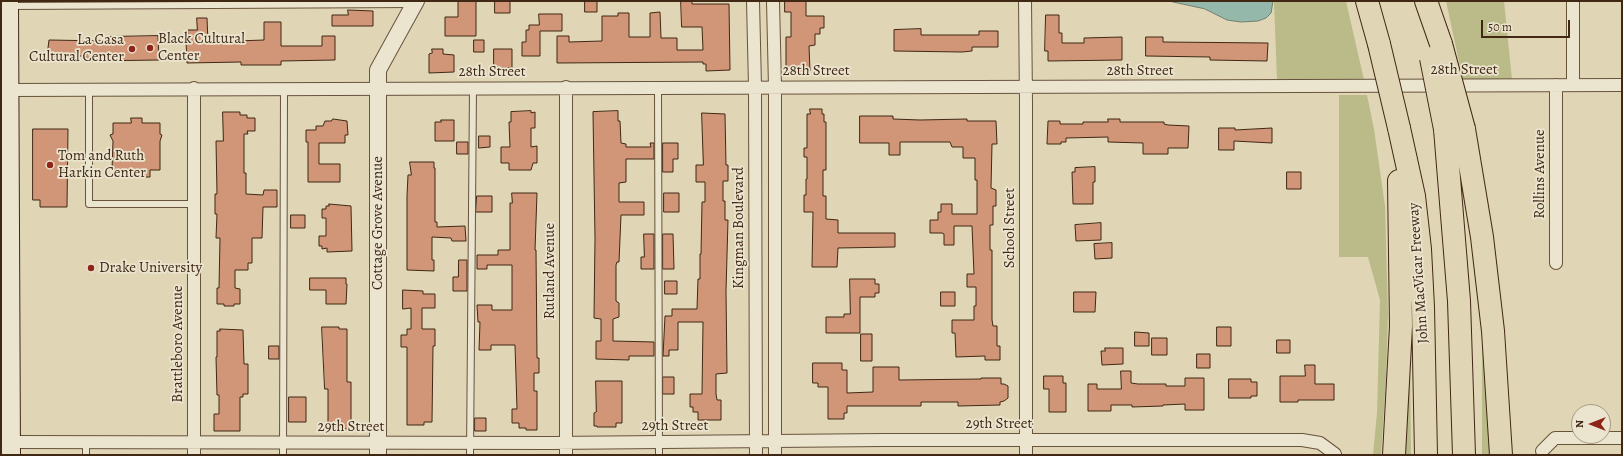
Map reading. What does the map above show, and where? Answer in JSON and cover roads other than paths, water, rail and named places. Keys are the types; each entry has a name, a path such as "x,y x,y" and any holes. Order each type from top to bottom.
{"highway":[{"name":"John MacVicar Freeway","path":"1368,1 1414,196 1420,249 1423,307 1426,455"},
{"path":"1418,1 1434,44"},
{"path":"1426,1 1434,44 1454,129 1482,237 1493,331 1501,455"},
{"path":"1394,455 1401,326 1399,128"},
{"path":"1454,129 1464,455"}],"main road":[{"path":"9,3 11,449"}],"street":[{"name":"Kingman Boulevard","path":"753,1 755,87 756,455"},
{"path":"773,1 775,87 775,455"},
{"name":"School Street","path":"1025,1 1026,455"},
{"path":"1573,1 1573,85"},
{"name":"Cottage Grove Avenue","path":"378,449 378,70 415,2"},
{"name":"Rollins Avenue","path":"1556,85 1556,263"},
{"name":"28th Street","path":"9,90 194,88 1622,85"},
{"name":"Rutland Avenue","path":"566,87 566,455"},
{"name":"Brattleboro Avenue","path":"194,88 194,455"},
{"path":"1542,451 1555,438 1622,438"},
{"name":"29th Street","path":"11,449 86,442 283,443 378,449 470,443 1302,440 1320,443 1336,454"}],"lane":[{"path":"9,3 415,2"},
{"path":"658,87 659,455"},
{"path":"283,455 284,88"},
{"path":"470,455 473,88"},
{"path":"89,89 90,204 194,204"},
{"path":"86,442 86,455"}],"place":[{"name":"Black Cultural Center","path":"150,48"},
{"name":"La Casa Cultural Center","path":"132,49"},
{"name":"Tom and Ruth Harkin Center","path":"50,165"},
{"name":"Drake University","path":"91,268"}]}
